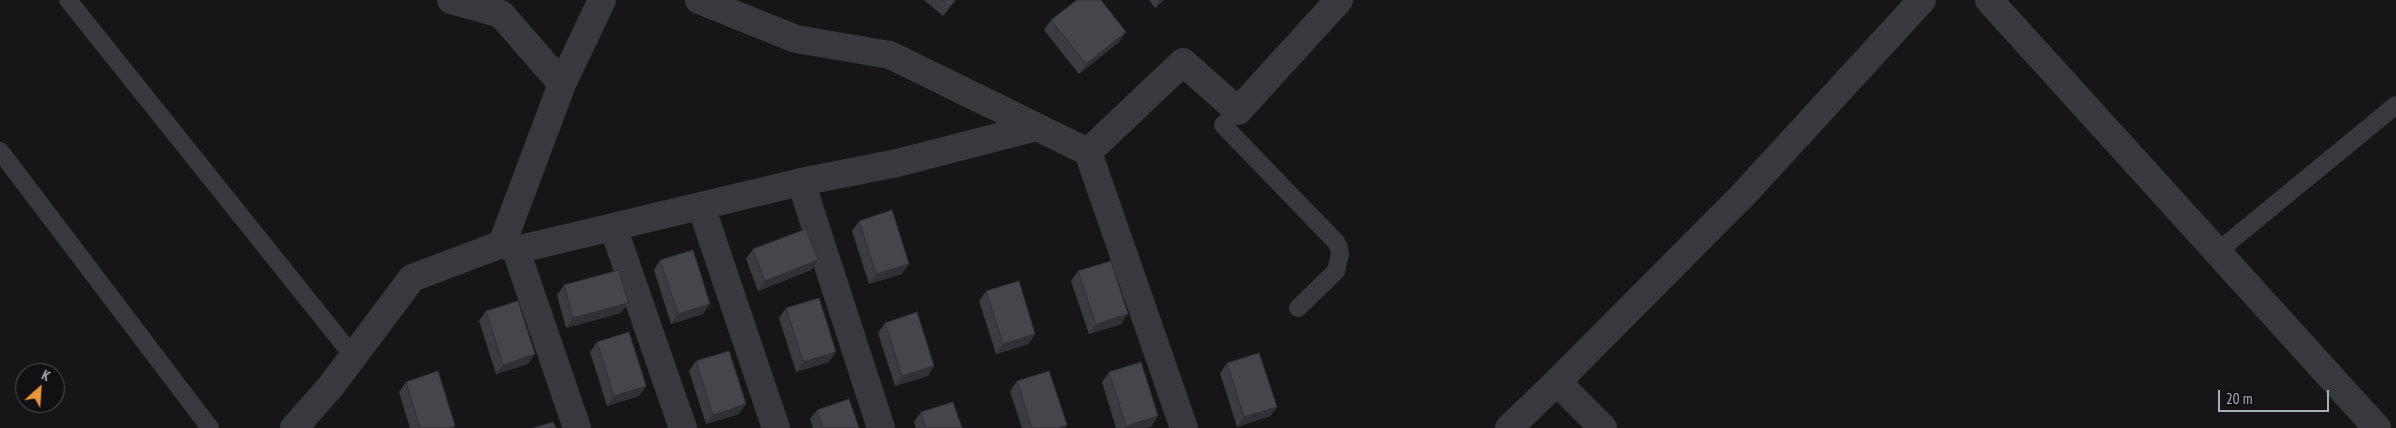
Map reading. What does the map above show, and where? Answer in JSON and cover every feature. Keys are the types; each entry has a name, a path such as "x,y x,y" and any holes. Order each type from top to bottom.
{"street":[{"path":"451,0 507,7 562,84"},
{"path":"577,428 509,247 562,84 602,0"},
{"path":"699,0 796,40 890,55 1088,152 1184,428"},
{"path":"1088,152 1183,62 1238,111 1339,0"},
{"path":"1509,428 1742,195 1922,0"},
{"path":"1989,0 2377,428"},
{"path":"294,428 331,386 412,278 509,247 613,227 801,182 898,163 1037,126"},
{"path":"801,182 881,428"},
{"path":"700,206 776,428"},
{"path":"613,227 683,428"},
{"path":"1557,382 1603,428"}],"lane":[{"path":"68,0 353,356"},
{"path":"2217,252 2396,105"},
{"path":"1238,111 1224,125 1336,242 1339,248 1340,254 1336,272 1298,308"},
{"path":"0,151 210,428"}],"building":[{"path":"942,0 955,0 950,6"},
{"path":"1077,0 1101,0 1126,32 1086,64 1051,20"},
{"path":"892,210 909,264 876,274 859,221"},
{"path":"806,229 818,260 765,281 753,249"},
{"path":"693,250 710,304 678,314 660,260"},
{"path":"1111,261 1128,314 1096,324 1078,271"},
{"path":"619,270 628,303 573,318 564,285"},
{"path":"1019,281 1035,334 1003,344 986,291"},
{"path":"819,298 836,352 803,362 786,308"},
{"path":"518,301 535,354 503,365 486,311"},
{"path":"917,312 934,366 902,376 885,323"},
{"path":"629,332 646,386 614,396 597,342"},
{"path":"729,351 746,404 713,415 696,361"},
{"path":"1259,353 1277,407 1244,417 1227,363"},
{"path":"1141,362 1158,416 1126,426 1109,372"},
{"path":"438,371 455,426 447,428 420,428 406,382"},
{"path":"1049,371 1067,425 1057,428 1032,428 1017,381"},
{"path":"849,399 859,428 823,428 817,410"},
{"path":"953,402 962,428 926,428 921,412"},
{"path":"553,422 556,428 533,428"}]}
